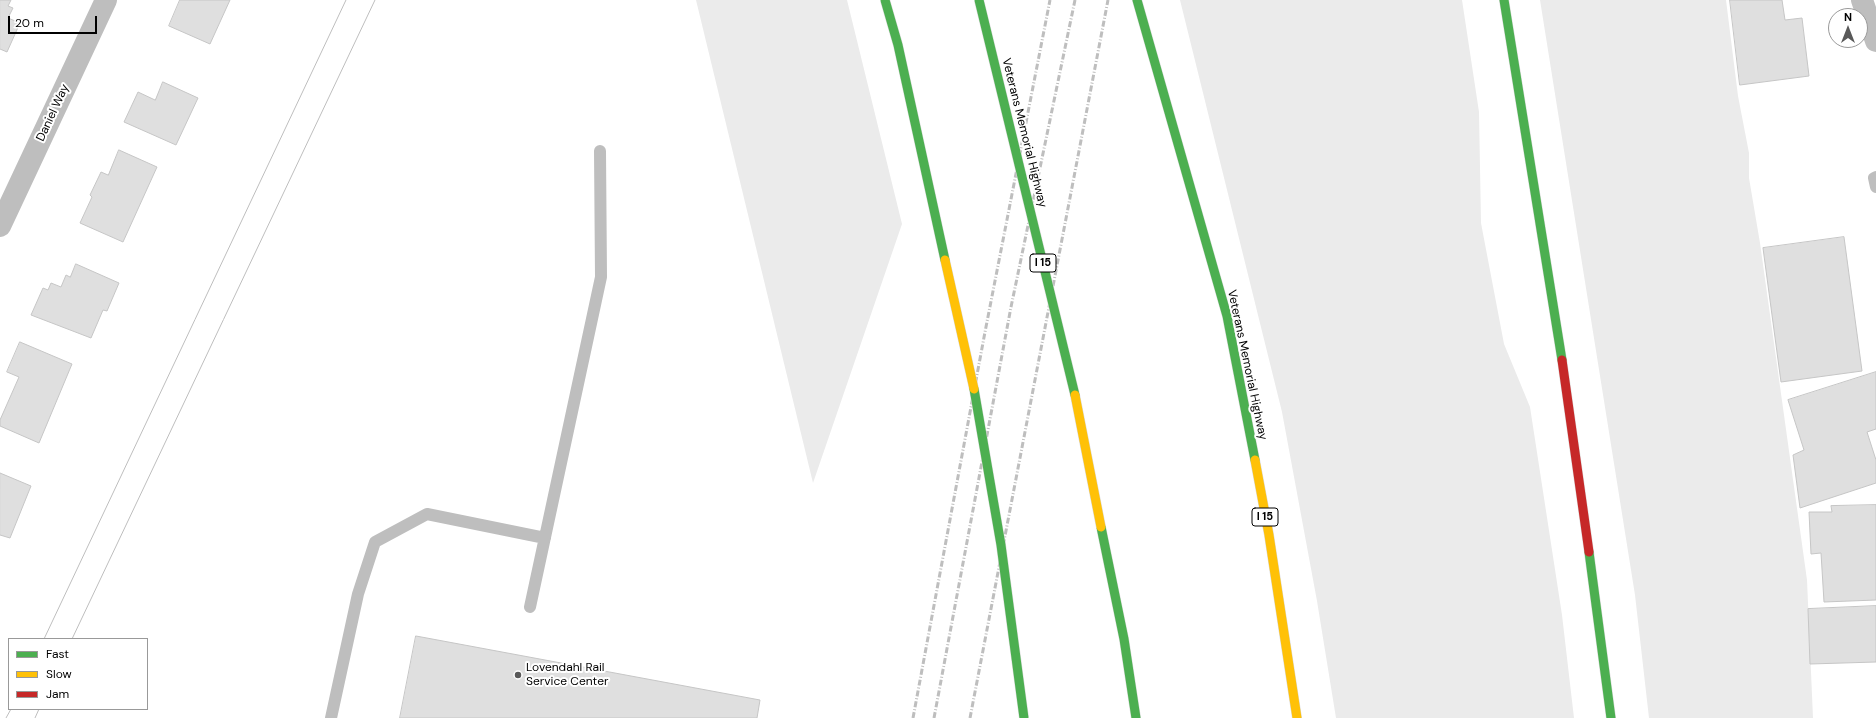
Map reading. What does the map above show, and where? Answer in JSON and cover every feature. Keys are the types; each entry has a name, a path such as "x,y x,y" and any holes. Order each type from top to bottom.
{"highway":[{"path":"885,0 898,45 974,390 998,522 1024,718"},
{"name":"Veterans Memorial Highway","path":"979,0 1076,398 1124,639 1136,718"},
{"name":"Veterans Memorial Highway","path":"1137,0 1227,316 1269,536 1297,718"},
{"path":"1504,0 1564,370 1611,718"}],"street":[{"name":"Daniel Way","path":"0,226 106,0"},
{"path":"1862,0 1876,41"}],"lane":[{"path":"530,607 601,277 600,151"},
{"path":"1876,177 1874,178 1876,187"},
{"path":"332,718 358,594 375,542 427,514 545,538"}],"shaded area":[{"path":"696,0 847,0 902,224 813,483"},
{"path":"1180,0 1462,0 1479,112 1481,223 1504,344 1530,407 1562,615 1574,718 1336,718 1317,601 1282,412"},
{"path":"1540,0 1726,0 1738,96 1749,153 1749,178 1760,243 1807,580 1813,718 1649,718 1635,595"}],"building":[{"path":"0,0 11,0 8,6 13,8 8,18 20,23 7,52 0,49"},
{"path":"180,0 230,0 210,44 169,26"},
{"path":"1730,0 1782,0 1785,20 1802,18 1809,76 1740,85"},
{"path":"163,82 198,98 176,145 124,122 138,92 155,100"},
{"path":"119,150 157,167 123,242 80,223 92,197 90,195 101,172 108,175"},
{"path":"1844,237 1862,371 1781,382 1763,248"},
{"path":"76,264 119,283 107,311 103,310 91,338 31,315 43,288 48,290 51,283 61,287 66,275 70,277"},
{"path":"20,342 72,364 39,443 0,426 0,420 19,377 7,372"},
{"path":"1876,372 1876,429 1867,432 1876,460 1876,483 1800,508 1793,455 1804,450 1788,400"},
{"path":"0,473 31,486 10,538 0,535"},
{"path":"1876,505 1876,600 1824,602 1821,553 1811,554 1809,512 1832,512 1831,506"},
{"path":"1876,606 1876,662 1810,664 1808,609"},
{"name":"Lovendahl Rail Service Center","path":"416,636 760,700 757,718 400,718"}],"tram line":[{"path":"44,638 346,0"},
{"path":"72,638 375,0"},
{"path":"6,718 10,710"},
{"path":"35,718 39,710"}],"railway":[{"path":"913,718 985,332 1050,0"},
{"path":"934,718 1011,307 1075,0"},
{"path":"970,718 1108,0"}],"traffic: fast":[{"path":"885,0 898,45 945,260"},
{"path":"979,0 1075,395"},
{"path":"1137,0 1227,316 1255,460"},
{"path":"1504,0 1562,360"},
{"path":"974,389 1001,545 1024,718"},
{"path":"1101,527 1124,639 1136,718"},
{"path":"1589,552 1611,718"}],"traffic: slow":[{"path":"945,260 974,389"},
{"path":"1075,395 1101,527"},
{"path":"1255,460 1269,535 1297,718"}],"traffic: jam":[{"path":"1562,360 1589,552"}],"place":[{"name":"Lovendahl Rail Service Center","path":"518,675"}]}
